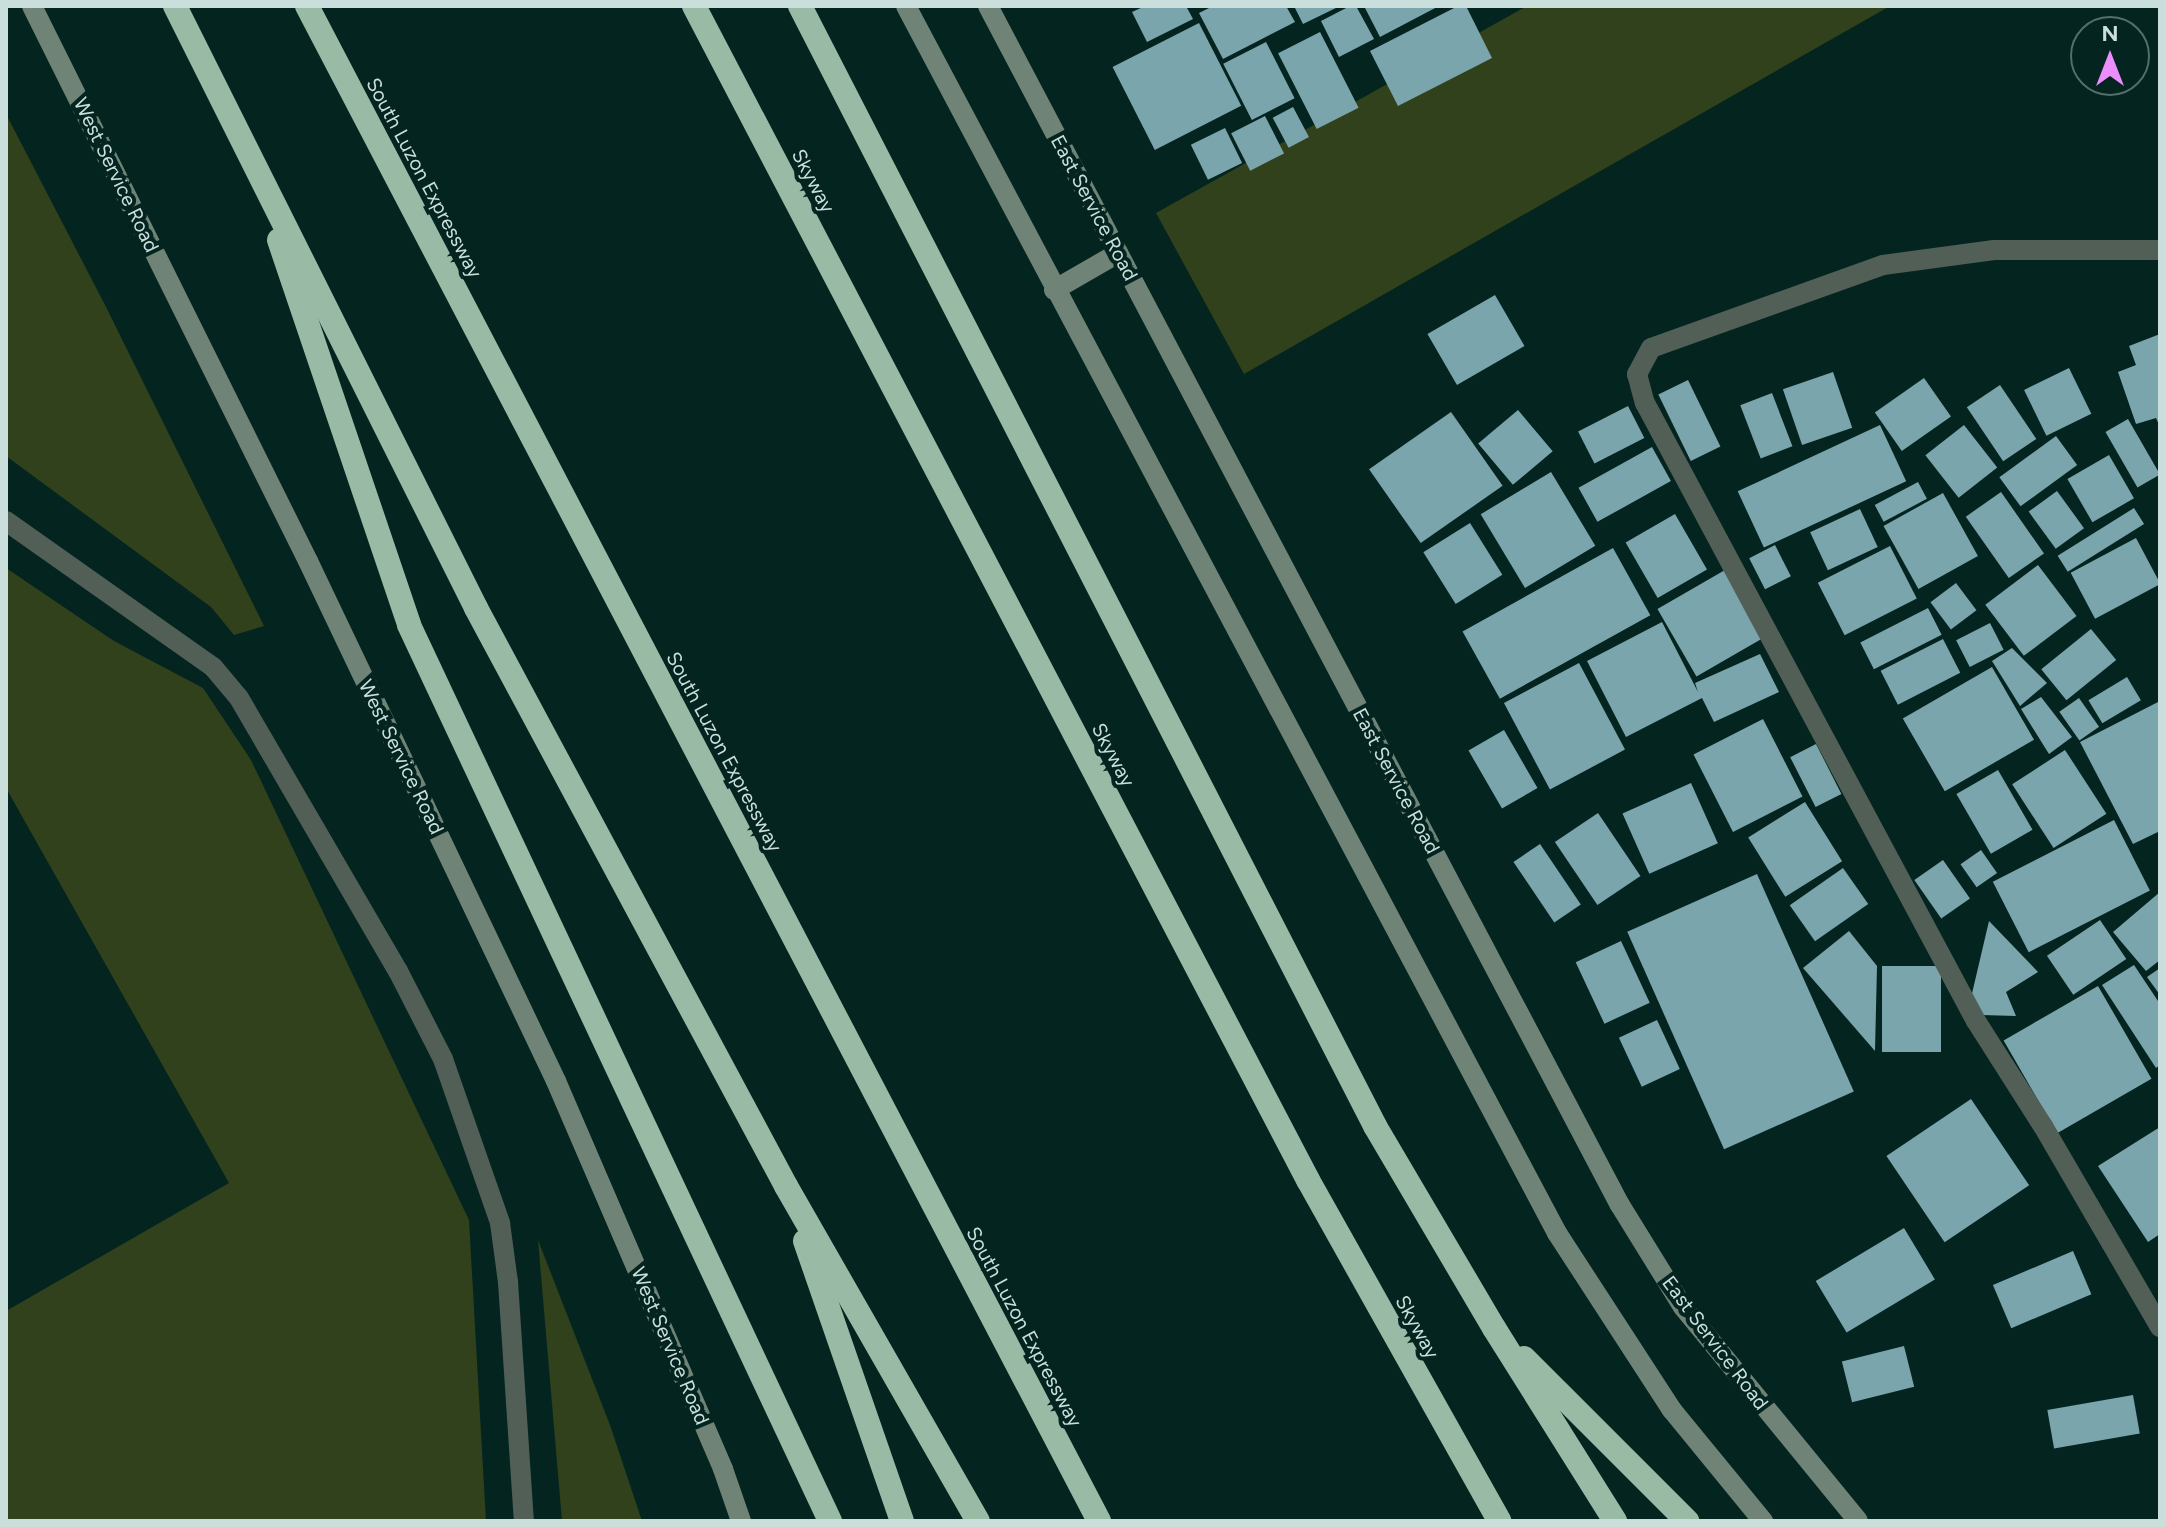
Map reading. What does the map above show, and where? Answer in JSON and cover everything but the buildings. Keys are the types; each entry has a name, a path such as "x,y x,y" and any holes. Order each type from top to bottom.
{"highway":[{"path":"175,6 476,608 786,1186 978,1521"},
{"name":"South Luzon Expressway","path":"307,6 1099,1521"},
{"name":"Skyway","path":"694,6 1308,1180 1499,1521"},
{"path":"800,6 1375,1126 1494,1328 1615,1521"},
{"path":"250,155 409,625 830,1521"},
{"path":"786,1186 902,1521"},
{"path":"1494,1328 1687,1521"}],"main road":[{"name":"West Service Road","path":"32,6 308,561 556,1081 723,1469 741,1521"},
{"path":"906,6 1557,1233 1672,1410 1763,1521"},
{"name":"East Service Road","path":"988,6 1620,1205 1683,1307 1858,1521"},
{"path":"1054,290 1118,253"}],"street":[{"path":"2160,250 1994,250 1883,265 1651,348 1637,374 1645,403 1976,1021 2043,1126 2160,1327"},
{"path":"6,521 213,667 239,698 398,971 443,1059 500,1223 508,1282 524,1521"}],"green space":[{"path":"1527,6 1890,6 1244,374 1156,213"},
{"path":"6,114 105,305 264,626 234,635 211,607 6,456"},
{"path":"6,568 114,641 203,688 251,760 469,1220 486,1521 6,1521 6,1311 229,1183 6,788"},
{"path":"538,1240 610,1425 642,1521 562,1521"}]}
